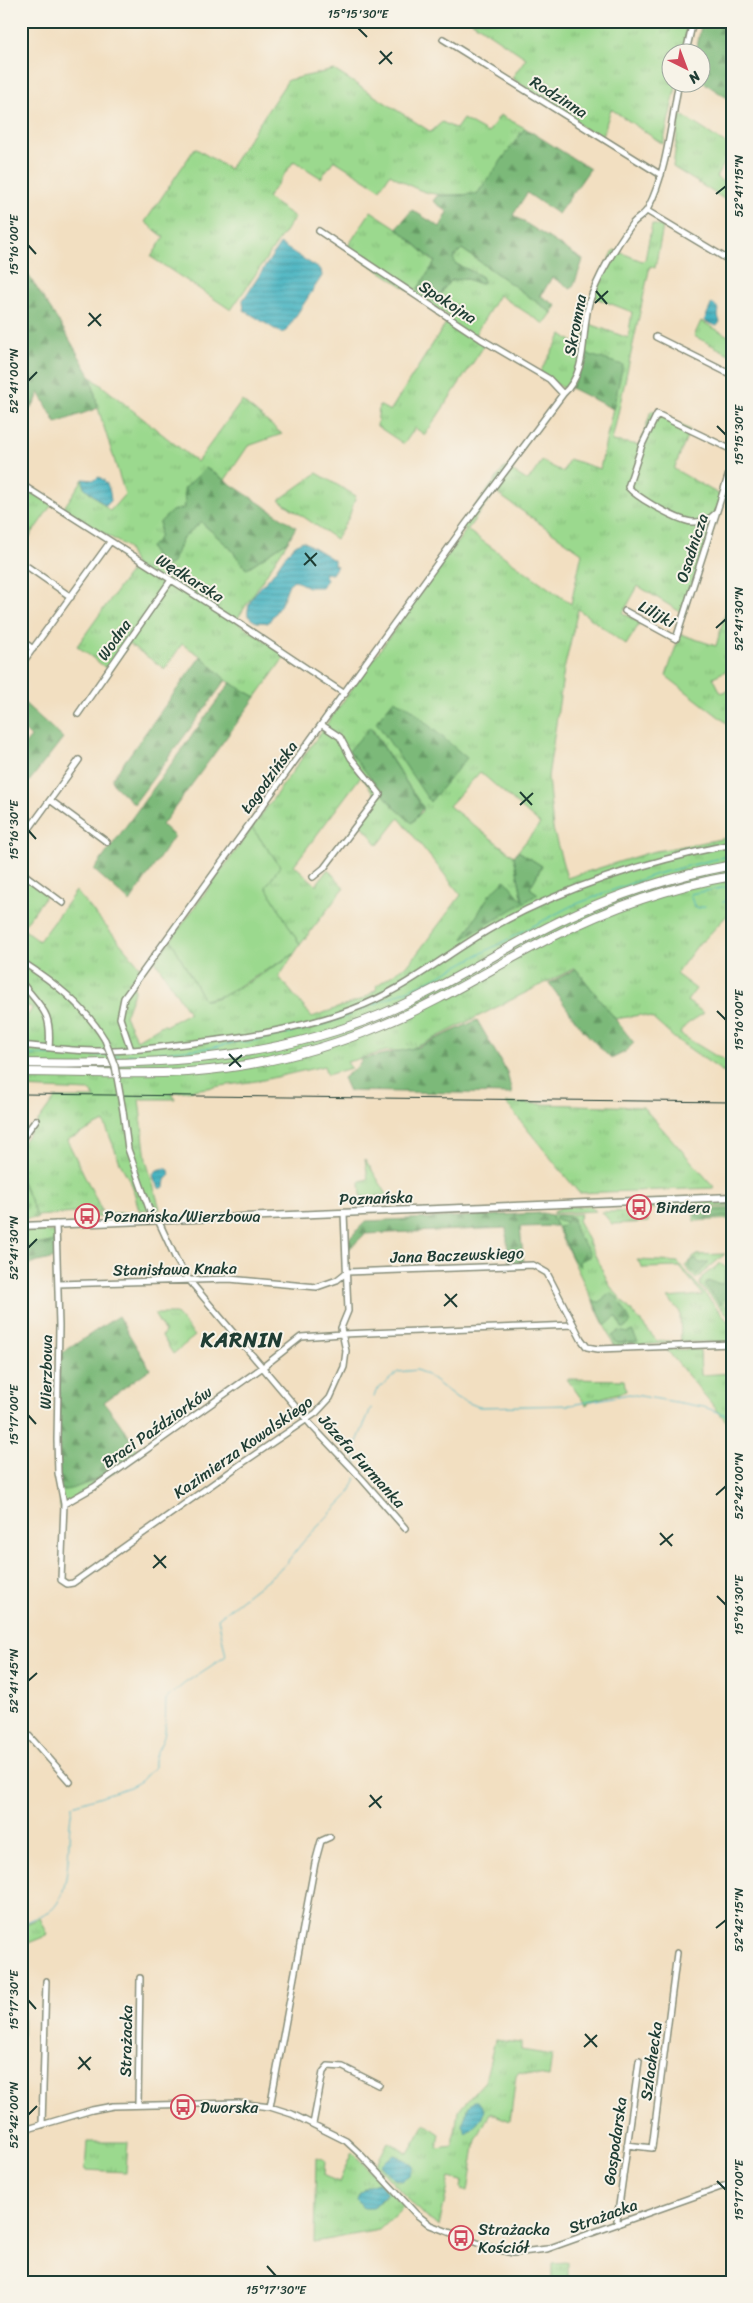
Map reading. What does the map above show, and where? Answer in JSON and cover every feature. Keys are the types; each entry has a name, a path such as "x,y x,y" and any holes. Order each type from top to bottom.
{"highway":[{"path":"21,1063 92,1064 188,1061 244,1054 305,1040 354,1024 409,1002 545,928 590,907 664,881 732,865"},
{"path":"21,1072 188,1072 246,1064 297,1054 358,1035 414,1011 543,942 595,917 666,891 732,876"}],"main road":[{"name":"Poznańska","path":"21,1226 732,1197"}],"street":[{"path":"688,42 692,21"},
{"name":"Rodzinna","path":"444,39 660,175"},
{"name":"Skromna","path":"465,525 563,394 570,388 577,374 591,297 616,246 636,220 647,211 660,175 677,92"},
{"path":"647,211 684,231 732,262"},
{"name":"Spokojna","path":"319,231 481,339 549,379 563,394"},
{"path":"656,337 732,375"},
{"path":"716,513 709,520 702,522 680,520 635,495 628,487 642,445 656,414 732,450"},
{"name":"Osadnicza","path":"676,639 732,464"},
{"name":"Wędkarska","path":"21,484 344,694"},
{"name":"Łagodzińska","path":"131,1050 120,1018 124,998 465,525"},
{"path":"21,665 110,542"},
{"path":"28,567 70,597"},
{"name":"Wodna","path":"78,714 171,580"},
{"name":"Lilijki","path":"625,611 676,639"},
{"path":"21,640 33,649"},
{"path":"313,877 324,868 380,794 351,758 340,737 322,725"},
{"path":"21,840 79,760"},
{"path":"50,800 107,842"},
{"path":"21,1045 74,1050 131,1050 245,1037 348,1012 401,986 492,928 554,898 651,862 732,844"},
{"path":"21,872 63,903"},
{"name":"Józefa Furmanka","path":"22,964 73,998 92,1020 105,1040 115,1066 128,1149 155,1220 189,1280 306,1419 405,1528"},
{"path":"21,982 47,1014 51,1031 49,1048"},
{"path":"21,1140 36,1120"},
{"name":"Kazimierza Kowalskiego","path":"61,1580 67,1584 73,1582 324,1406 340,1380 346,1351 341,1328 348,1311 344,1213"},
{"name":"Wierzbowa","path":"56,1224 58,1284 57,1440 58,1473 64,1504 61,1580"},
{"name":"Jana Baczewskiego","path":"347,1272 533,1265 547,1273 573,1326 587,1346 598,1349 732,1344"},
{"name":"Stanisława Knaka","path":"58,1284 228,1279 317,1287 338,1280 347,1272"},
{"path":"342,1334 573,1326"},
{"name":"Braci Paździorków","path":"64,1504 94,1487 301,1338 342,1334"},
{"path":"21,1727 70,1782"},
{"path":"270,2106 315,1863 321,1841 330,1837"},
{"name":"Szlachecka","path":"627,2145 652,2148 677,1953"},
{"name":"Strażacka","path":"138,2105 140,1978"},
{"path":"42,2125 46,1981"},
{"name":"Gospodarska","path":"618,2224 617,2220 639,2062"},
{"path":"313,2124 321,2077 328,2066 344,2067 379,2085"},
{"name":"Strażacka","path":"21,2131 98,2108 138,2105 239,2103 270,2106 313,2124 354,2147 426,2222 444,2232 495,2250 519,2253 541,2250 732,2183"}],"green space":[{"path":"471,21 690,21 685,42 660,42 660,92 675,92 663,144 611,109 601,140 512,78 526,58"},
{"path":"702,21 722,21 732,28 732,101 710,87 710,42 698,42"},
{"path":"334,70 431,132 442,122 456,129 463,119 488,133 500,115 525,128 477,194 440,195 422,191 390,174 380,189 334,160 321,178 294,161 267,198 295,217 231,310 151,257 164,237 145,222 195,148 229,169 288,80"},
{"path":"680,114 732,148 732,152 716,177 732,188 732,204 673,167"},
{"path":"525,128 590,169 558,214 527,193 513,215 583,260 574,285 571,289 552,277 541,296 557,306 552,313 462,249 453,258 456,264 481,276 483,282 480,284 467,279 452,280 445,287 436,303 417,290 435,262 397,228 412,210 440,227 448,212 433,201 437,196 477,194"},
{"path":"371,211 397,228 435,263 417,290 436,303 445,287 452,280 467,279 480,284 483,282 481,276 456,264 453,258 462,249 552,313 544,324 499,295 474,336 486,343 425,435 415,428 404,444 377,426 379,405 390,411 450,317 346,249"},
{"path":"652,224 663,227 655,268 650,266 612,441 640,445 651,411 655,411 690,430 674,469 722,496 682,613 638,586 623,613 640,623 626,645 578,609 564,670 548,777 553,829 567,878 651,852 732,837 732,910 700,942 676,974 696,989 687,1001 704,1013 687,1025 680,1034 716,1056 732,1063 732,1078 674,1038 652,1018 640,1015 615,1019 575,968 425,1043 405,1051 387,1051 347,1062 351,1068 327,1075 324,1066 263,1080 172,1093 175,1099 139,1099 146,1160 160,1209 139,1210 132,1185 121,1165 104,1122 67,1140 102,1211 37,1216 21,1179 21,1145 55,1098 95,1098 91,1091 21,1088 21,1025 32,1009 30,1006 21,1008 22,928 39,941 76,891 142,969 128,983 135,989 125,1016 137,1040 164,1024 165,1026 189,1013 155,960 171,940 204,1000 212,999 236,989 294,954 279,977 312,1017 363,999 377,989 376,986 410,963 461,895 399,818 378,845 361,824 378,799 361,776 294,865 316,885 328,869 344,888 300,945 266,887 280,865 252,828 466,530 461,526 505,467 528,481 542,461 563,472 569,459 600,469 622,365 578,377 571,388 562,388 540,372 562,334 582,348 587,323 628,338 632,312 591,296 614,250 642,261 645,260","holes":["495,492 582,553 571,604 467,530","371,727 423,808 423,811 412,822 393,806 373,779","480,772 540,824 518,851 542,866 530,888 538,894 523,902 514,856 449,806"]},
{"path":"21,264 64,330 91,377 98,408 56,423 39,392 36,401 21,421"},
{"path":"701,321 732,338 731,355 694,336"},
{"path":"583,353 623,365 613,409 571,388 578,376"},
{"path":"91,377 197,462 242,401 282,434 248,446 225,480 206,468 185,508 172,511 172,563 183,538 201,522 231,549 246,569 288,541 236,621 286,655 256,697 226,680 201,656 182,644 165,669 129,644 110,671 77,646 135,565 127,547 63,509 83,479 84,487 110,511 125,494 98,408"},
{"path":"206,468 296,527 288,541 246,569 231,549 201,522 183,538 172,563 167,566 159,560 150,547 159,538 160,522 172,511 185,508 184,489"},
{"path":"317,473 356,496 349,517 336,539 279,500"},
{"path":"21,483 53,503 21,549"},
{"path":"732,590 732,668 713,677 721,693 732,689 732,727 666,676 680,634 716,646"},
{"path":"201,656 226,680 134,804 113,784 112,779"},
{"path":"230,683 256,697 162,825 174,836 130,902 94,870"},
{"path":"21,700 63,738 21,792 21,749 31,737 21,727"},
{"path":"394,700 412,709 467,758 430,802 376,722"},
{"path":"370,727 423,808 412,823 393,806 349,751"},
{"path":"252,828 280,866 266,887 300,945 294,954 224,995 204,1000 171,940"},
{"path":"518,851 542,866 530,888 538,894 463,939 489,895 505,880 523,901 514,856"},
{"path":"21,875 47,894 25,924 21,921"},
{"path":"576,969 634,1043 625,1052 611,1059 581,1028 549,983"},
{"path":"477,1020 507,1072 512,1094 349,1091 343,1078 358,1066 362,1059 419,1047"},
{"path":"506,1103 643,1107 715,1188 579,1193"},
{"path":"365,1159 388,1196 361,1197 360,1181 368,1179"},
{"path":"21,1179 37,1216 38,1218 21,1219"},
{"path":"732,1200 732,1206 650,1209 645,1207 655,1203"},
{"path":"589,1206 596,1211 553,1213 561,1207"},
{"path":"732,1208 732,1219 694,1221 694,1209"},
{"path":"732,1210 732,1216 707,1219 697,1218 696,1215 703,1211"},
{"path":"648,1211 648,1222 612,1224 602,1212"},
{"path":"145,1212 137,1218 94,1217 94,1214"},
{"path":"543,1213 551,1215 556,1226 520,1227 524,1266 509,1265 506,1228 365,1234 348,1250 348,1240 366,1221"},
{"path":"581,1214 578,1220 610,1286 657,1341 671,1341 669,1343 615,1347 551,1215"},
{"path":"557,1216 573,1217 575,1231 590,1253 589,1257 579,1261 580,1267 572,1257 558,1227 563,1226 566,1222 555,1219"},
{"path":"21,1231 56,1232 56,1241 21,1248"},
{"path":"57,1241 55,1258 21,1266 21,1248"},
{"path":"725,1254 696,1279 685,1266 696,1255"},
{"path":"696,1259 699,1263 709,1263 697,1275 688,1267 689,1263"},
{"path":"637,1260 678,1262 731,1325 732,1342 681,1342 680,1312 668,1298 703,1295 680,1267 643,1268"},
{"path":"721,1263 732,1275 732,1296 724,1303 732,1313 731,1319 700,1285 702,1277"},
{"path":"725,1271 732,1280 732,1293 722,1301 721,1305 705,1286 708,1281 722,1284"},
{"path":"610,1293 618,1298 630,1320 630,1323 625,1328 622,1328 617,1317 605,1326 593,1301 600,1302"},
{"path":"154,1314 176,1314 195,1336 173,1354 162,1336 165,1332"},
{"path":"118,1316 150,1369 104,1402 127,1435 130,1445 128,1453 101,1476 77,1487 59,1490 59,1355"},
{"path":"619,1331 628,1333 632,1331 638,1342 616,1343 612,1336"},
{"path":"666,1349 700,1350 701,1375 732,1373 732,1428"},
{"path":"567,1379 624,1380 626,1391 593,1400 586,1405"},
{"path":"125,1429 140,1454 60,1510 60,1490 92,1482 127,1455 130,1444 123,1430"},
{"path":"40,1918 48,1935 26,1944 23,2035 21,2035 21,1926"},
{"path":"495,2040 521,2043 521,2050 552,2055 549,2077 519,2072 516,2076 510,2121 490,2113 476,2140 468,2191 461,2189 462,2181 450,2178 439,2226 425,2217 376,2165 388,2142 408,2153 425,2124 440,2134 437,2148 453,2146 458,2111 485,2081"},
{"path":"87,2142 128,2142 126,2172 85,2170"},
{"path":"352,2152 404,2206 379,2230 314,2242 316,2157 325,2160 324,2176 339,2182","holes":["377,2183 383,2186 386,2195 373,2208 358,2195 366,2187"]},
{"path":"568,2262 568,2282 552,2282 552,2263"}],"water":[{"path":"280,244 321,270 322,276 286,331 281,333 244,310 243,300"},
{"path":"712,303 719,309 718,316 720,322 717,326 704,321"},
{"path":"99,477 105,481 109,490 111,501 106,506 84,487 83,479 94,480"},
{"path":"303,541 334,560 334,565 337,566 332,574 324,573 327,580 321,587 308,587 294,580 289,584 281,604 268,623 254,621 248,616 249,604 252,599 289,551"},
{"path":"165,1168 169,1170 170,1175 165,1180 164,1187 160,1189 155,1182 153,1174 157,1170"},
{"path":"474,2101 478,2101 484,2109 482,2117 466,2133 462,2125 469,2106"},
{"path":"393,2155 400,2157 413,2166 409,2176 402,2181 394,2179 381,2165"},
{"path":"378,2183 387,2192 373,2208 363,2208 357,2200 360,2194 367,2187"}],"waterway":[{"path":"360,1010 429,981 571,906 656,874 732,855"},
{"path":"705,906 699,908 694,906 690,894 732,886"},
{"path":"723,902 732,900"},
{"path":"128,1055 210,1048 240,1041 248,1042 319,1026 350,1015"},
{"path":"21,1055 108,1055"},
{"path":"112,1055 119,1056"},
{"path":"374,1397 376,1391 398,1372 417,1370 427,1375 457,1398 479,1407 571,1405 629,1394 704,1407 732,1417"},
{"path":"357,1470 355,1447 371,1408"},
{"path":"21,1925 50,1911 58,1902 63,1891 68,1861 73,1805 130,1787 141,1781 154,1767 156,1753 165,1732 166,1699 185,1683 226,1656 218,1618 283,1567 303,1542 349,1494 356,1478"}],"railway":[{"path":"21,1094 732,1102"}],"place":[{"name":"Bindera","path":"639,1207"},
{"name":"Poznańska/Wierzbowa","path":"87,1216"},
{"name":"Dworska","path":"183,2107"},
{"name":"Strażacka Kościół","path":"461,2238"}],"district":[{"name":"KARNIN","path":"242,1340"}]}
